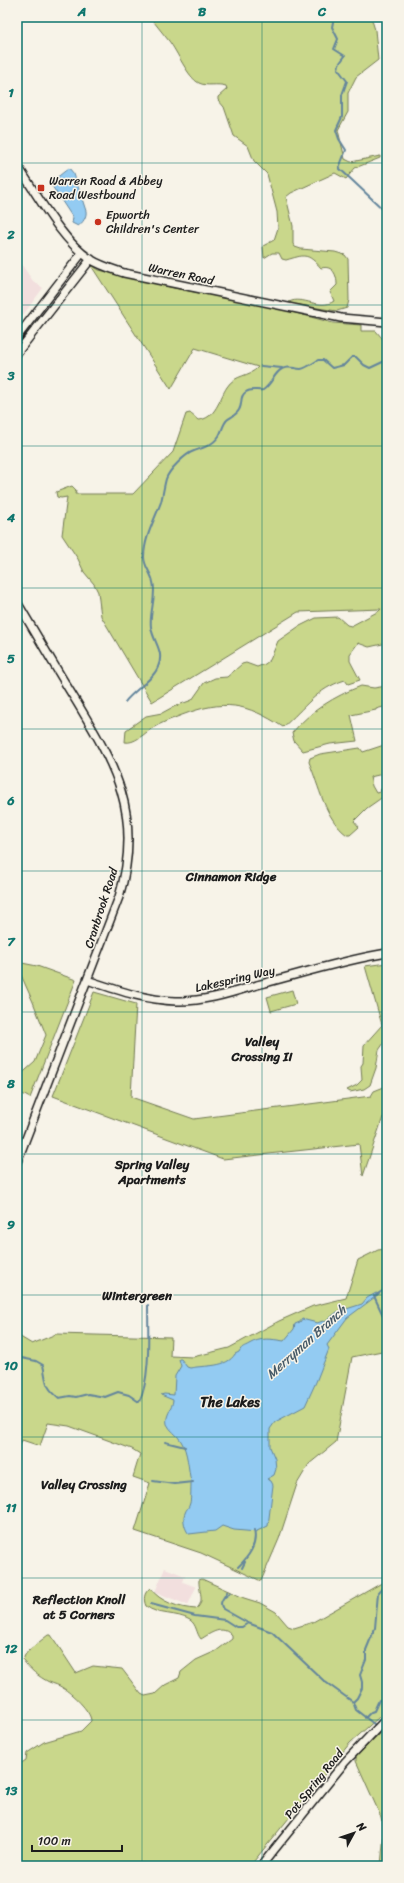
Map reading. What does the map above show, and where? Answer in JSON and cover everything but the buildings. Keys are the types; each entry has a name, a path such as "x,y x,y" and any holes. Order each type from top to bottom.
{"street":[{"name":"Warren Road","path":"17,165 62,230 82,253 106,267 124,273 300,310 352,320 387,322"},
{"path":"17,336 82,253"},
{"path":"17,353 91,259"},
{"name":"Cranbrook Road","path":"17,602 109,757 119,780 124,802 128,846 125,876 119,897 17,1162"},
{"name":"Lakespring Way","path":"87,980 116,990 150,999 192,1000 224,995 356,959 387,953"},
{"name":"Pot Spring Road","path":"261,1866 345,1762 387,1718"}],"shaded area":[{"path":"17,258 33,281 43,288 17,323"},
{"path":"165,1568 185,1576 183,1582 196,1587 188,1605 155,1592"}],"green space":[{"path":"150,17 371,17 375,30 378,60 356,77 348,93 348,112 338,130 345,159 351,162 380,156 380,158 355,168 346,179 335,173 291,193 286,197 293,226 293,244 295,247 301,249 335,252 345,255 348,259 349,300 347,308 337,311 292,304 289,302 300,300 317,304 329,304 334,301 330,292 337,285 335,274 331,269 325,267 321,268 312,259 305,256 286,260 282,259 279,253 272,253 264,258 263,246 274,240 278,228 277,212 267,174 254,161 248,146 234,136 224,107 218,100 218,97 227,89 226,86 202,84 195,80 172,45"},
{"path":"90,264 99,270 174,288 277,308 333,323 361,325 361,331 376,331 387,344 387,643 369,647 358,643 350,654 350,661 360,680 348,684 345,680 326,688 283,727 246,708 223,705 197,710 166,721 132,742 125,742 126,730 146,716 162,713 192,700 204,683 215,678 227,677 242,664 246,663 257,667 265,664 270,660 278,641 298,627 316,618 338,617 347,625 351,626 381,609 298,612 152,702 101,616 98,592 94,584 84,572 78,559 62,535 67,497 57,497 56,492 72,486 76,490 75,494 133,494 173,452 186,414 190,413 198,420 209,416 216,408 230,383 251,373 258,367 195,348 171,389"},
{"path":"361,686 374,688 387,686 387,706 376,710 351,715 357,741 330,744 303,751 294,741 292,733 299,725 332,699"},
{"path":"387,744 387,773 370,777 372,786 376,793 380,792 381,789 385,787 387,794 367,808 354,821 359,827 350,835 347,835 339,828 328,811 309,762 310,758 320,754 360,748 363,752"},
{"path":"17,962 37,966 76,980 30,1098 17,1091 17,1078 35,1062 46,1035 17,966"},
{"path":"387,963 387,1043 386,1040 379,1050 376,1068 370,1085 364,1089 350,1092 347,1090 357,1085 362,1080 361,1066 363,1063 364,1045 382,1025 365,966"},
{"path":"292,990 296,1004 271,1011 267,997"},
{"path":"94,992 136,1004 131,1097 194,1119 371,1096 374,1091 384,1087 387,1079 387,1115 383,1117 363,1176 359,1144 223,1159 53,1096"},
{"path":"387,1249 387,1350 352,1357 336,1442 309,1464 297,1484 279,1539 261,1581 201,1553 135,1531 150,1483 133,1477 140,1454 132,1449 69,1426 48,1423 40,1446 22,1440 17,1455 17,1335 32,1344 56,1334 171,1337 170,1356 193,1357 229,1348 279,1321 313,1306 346,1298 358,1260 378,1250"},
{"path":"202,1579 244,1598 260,1603 276,1612 288,1626 294,1628 313,1622 387,1580 387,1710 350,1743 250,1866 17,1866 17,1766 26,1760 27,1753 44,1742 81,1731 91,1721 88,1712 71,1694 58,1685 45,1680 31,1670 23,1660 25,1655 48,1635 51,1635 76,1673 93,1666 122,1669 141,1694 145,1696 155,1694 165,1685 179,1678 181,1672 196,1660 216,1651 232,1639 232,1636 228,1632 221,1630 213,1632 201,1639 194,1624 190,1620 179,1616 162,1613 146,1606 145,1596 146,1592 150,1588 164,1601 177,1606 196,1609 201,1602 199,1580"},
{"path":"387,1726 387,1866 381,1866 384,1833 381,1817 356,1761 356,1757"}],"water":[{"path":"69,168 74,174 86,211 86,215 82,223 78,226 72,223 73,218 52,186 55,179"},
{"path":"376,1293 379,1294 347,1318 327,1345 329,1349 305,1406 275,1422 270,1429 270,1447 275,1459 276,1469 274,1475 267,1479 271,1481 273,1485 268,1526 257,1532 234,1530 222,1526 215,1531 189,1534 185,1527 184,1521 184,1515 190,1505 191,1496 191,1482 186,1455 178,1436 167,1424 167,1418 173,1400 161,1395 174,1395 175,1376 181,1366 179,1359 181,1359 187,1367 190,1368 227,1362 243,1347 258,1340 266,1339 284,1341 294,1329 295,1324 300,1322 302,1319 317,1323 323,1321 325,1322 337,1312 362,1304 367,1298"}],"waterway":[{"path":"334,17 332,27 338,39 334,49 345,56 339,64 338,69 347,81 342,95 342,117 336,130 339,139 346,150 339,168 387,213"},
{"path":"125,702 156,672 160,661 159,651 151,627 154,588 152,578 145,564 144,550 161,502 166,479 170,471 186,455 214,442 219,436 227,420 235,415 239,410 244,394 250,390 263,390 282,369 289,367 301,369 308,367 318,360 323,360 332,368 344,365 352,357 356,357 364,365 370,368 387,360"},
{"path":"261,366 282,368"},
{"name":"Merryman Branch","path":"376,1295 387,1288"},
{"path":"374,1296 387,1324"},
{"path":"17,1357 36,1361 43,1365 48,1387 59,1398 70,1396 76,1397 88,1394 105,1397 118,1392 129,1395 139,1402 143,1392 147,1368 148,1305"},
{"path":"165,1442 185,1447"},
{"path":"153,1481 174,1484 193,1482"},
{"name":"Merryman Branch","path":"238,1567 249,1555 253,1546 255,1541 254,1530"},
{"name":"Merryman Branch","path":"242,1568 245,1562"},
{"path":"353,1702 357,1698 362,1688 360,1675 366,1660 366,1650 375,1628 378,1593 387,1583"},
{"name":"Merryman Branch","path":"227,1592 221,1602 223,1609 248,1623 272,1632 324,1681 353,1702 356,1710 374,1724"},
{"name":"Merryman Branch","path":"225,1597 230,1593"},
{"path":"151,1604 195,1616 225,1620 236,1627 242,1627 248,1623"},
{"path":"365,1718 374,1711 379,1700 387,1699"},
{"name":"Merryman Branch","path":"381,1730 387,1737"}],"place":[{"name":"Warren Road & Abbey Road Westbound","path":"41,188"},
{"name":"Epworth Children's Center","path":"98,222"}],"district":[{"name":"Cinnamon Ridge","path":"231,876"},
{"name":"Valley Crossing II","path":"262,1048"},
{"name":"Spring Valley Apartments","path":"152,1172"},
{"name":"Wintergreen","path":"137,1295"},
{"name":"The Lakes","path":"230,1402"},
{"name":"Valley Crossing","path":"84,1484"},
{"name":"Reflection Knoll at 5 Corners","path":"79,1606"}]}
